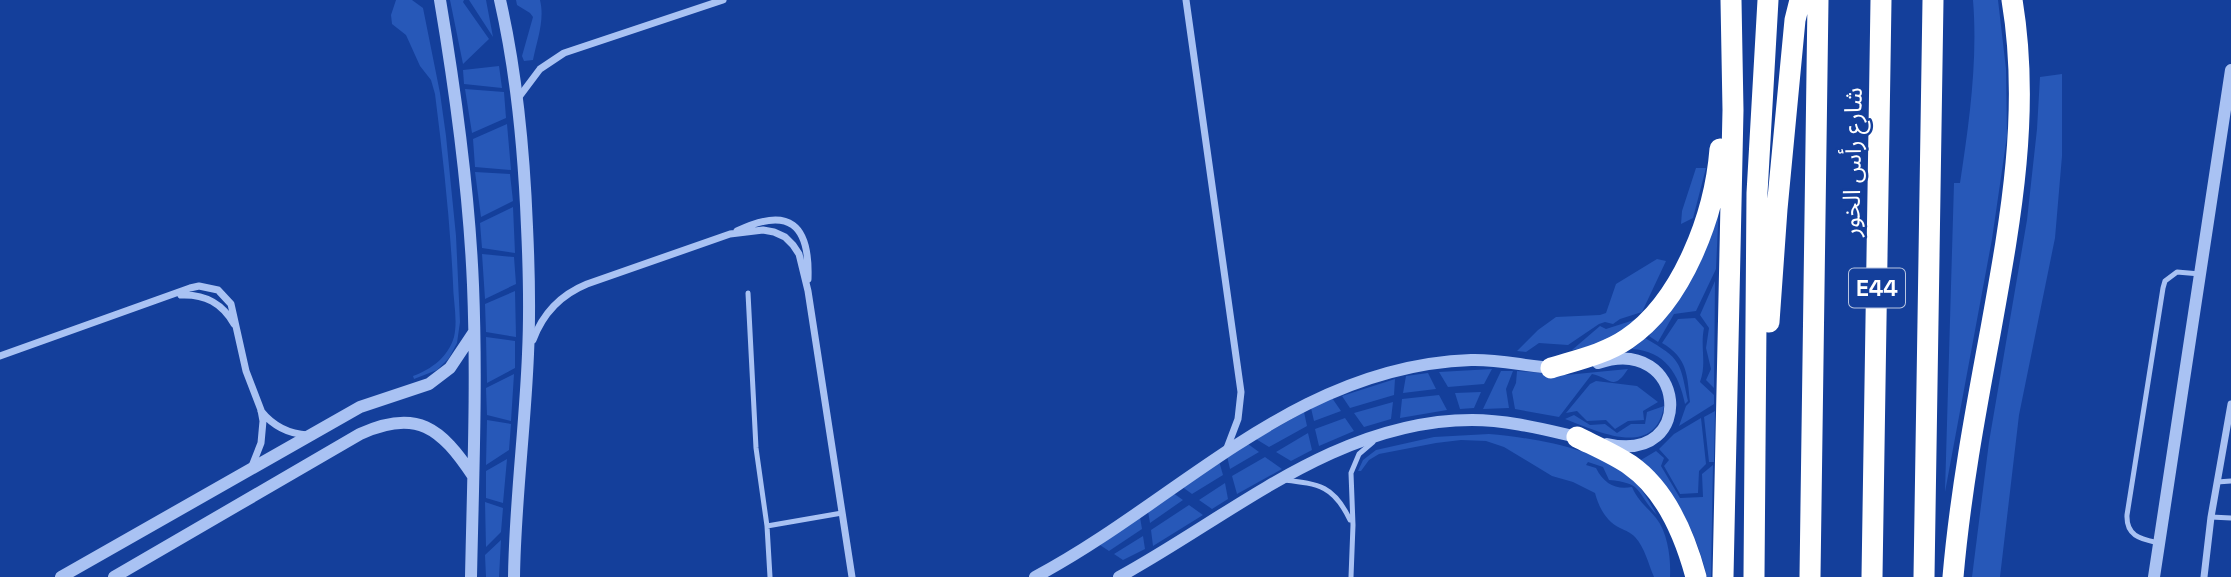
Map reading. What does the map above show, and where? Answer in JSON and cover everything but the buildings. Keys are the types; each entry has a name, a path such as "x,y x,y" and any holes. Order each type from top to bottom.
{"highway":[{"path":"1754,577 1758,166 1768,0"},
{"path":"1755,496 1766,429 1769,322 1777,209 1795,20 1800,0"},
{"name":"شارع رأس الخور","path":"1810,577 1818,0"},
{"name":"شارع رأس الخور","path":"1872,577 1881,0"},
{"path":"1924,577 1933,0"},
{"path":"1953,577 1979,389 2011,210 2019,142 2020,73 2012,0"},
{"path":"1551,368 1613,347 1628,338 1665,303 1686,267 1709,207 1717,173 1731,7"},
{"path":"1723,577 1733,88 1731,7"},
{"path":"1577,437 1632,467 1657,491 1685,543 1696,577"}],"street":[{"path":"440,0 467,185 475,331 471,577"},
{"path":"500,0 510,48 516,101 525,191 529,281 528,351 517,493 514,577"},
{"path":"516,101 540,69 553,59 723,0"},
{"path":"1186,0 1241,393 1238,419 1226,451"},
{"path":"2154,577 2231,70"},
{"path":"528,351 550,308 573,290 768,219 787,223 802,235 808,254 808,291"},
{"path":"730,234 763,230 774,232 785,237 799,254 808,291 852,577"},
{"path":"0,356 199,286 218,290 231,304 246,372 263,421 261,443 254,463 247,472"},
{"path":"173,296 193,295 212,300 227,313 237,331"},
{"path":"61,577 360,407 421,388 437,380 450,368 475,331"},
{"path":"1035,577 1072,558 1251,434 1346,387 1398,371 1471,360 1551,368 1583,366 1627,358 1656,370 1667,385 1670,412 1663,429 1644,444 1628,448 1515,424 1471,420 1429,424 1382,435 1340,449 1281,480 1119,577"},
{"path":"2204,577 2211,517 2229,428 2231,404"},
{"path":"261,410 284,430 304,435 314,434"},
{"path":"115,577 360,434 383,424 407,423 431,429 451,444 472,476"}],"lane":[{"path":"2159,542 2135,537 2126,524 2127,516 2165,281 2177,272 2200,274"},
{"path":"748,293 755,435 767,526 770,577"},
{"path":"1351,577 1351,473 1354,463 1366,446 1382,435"},
{"path":"1281,480 1310,483 1330,490 1338,497 1353,525"},
{"path":"2217,482 2231,481"},
{"path":"767,526 842,513"},
{"path":"2211,517 2231,518"}],"shaded area":[{"path":"396,0 412,0 423,8 440,93 456,236 460,322 457,343 449,358 437,370 414,379 413,376 433,366 448,351 454,337 455,317 448,212 435,94 431,80 420,66 406,35 392,24 391,15"},
{"path":"450,0 464,0 489,39 463,64"},
{"path":"469,0 486,0 493,37"},
{"path":"516,0 540,0 541,22 533,60 524,61 522,56 533,17 517,5"},
{"path":"1973,0 1998,0 2006,69 2007,136 1992,239 1945,492 1954,183 1960,183 1969,115 1974,46"},
{"path":"499,66 502,88 464,84 463,70"},
{"path":"2062,74 2062,156 2055,238 2019,415 2000,577 1972,577 1989,442 2027,220 2040,77"},
{"path":"465,89 504,92 506,118 472,133"},
{"path":"507,124 511,170 475,167 473,139"},
{"path":"1696,168 1706,168 1693,218 1681,224 1682,211"},
{"path":"475,172 510,174 513,201 481,217"},
{"path":"1719,202 1716,269 1696,311 1674,314 1658,342 1649,336 1662,319"},
{"path":"513,207 515,253 482,248 480,223"},
{"path":"482,254 514,257 516,284 485,299"},
{"path":"1657,259 1666,261 1642,312 1613,324 1599,324 1568,345 1539,343 1526,352 1517,351 1556,317 1606,313 1616,284"},
{"path":"1715,281 1714,388 1706,380 1711,369 1706,348 1709,328 1700,315"},
{"path":"515,291 516,337 486,332 485,304"},
{"path":"1695,318 1704,328 1700,382 1714,395 1714,404 1679,426 1690,402 1687,375 1677,355 1662,343 1678,319"},
{"path":"1637,319 1607,339 1572,350 1600,326 1606,329"},
{"path":"486,337 515,341 515,368 487,383"},
{"path":"1645,338 1666,351 1677,362 1688,401 1685,404 1679,383 1669,366 1653,354 1632,349"},
{"path":"1492,369 1484,384 1448,387 1439,372"},
{"path":"1628,369 1615,382 1592,374 1559,417 1515,409 1512,392 1517,371 1566,375"},
{"path":"1501,371 1513,371 1506,389 1509,408 1483,409"},
{"path":"1428,373 1436,389 1403,393 1406,376"},
{"path":"514,374 511,421 487,415 486,388"},
{"path":"1395,379 1394,395 1350,408 1342,396"},
{"path":"1596,381 1637,386 1658,402 1643,411 1644,420 1628,421 1615,429 1606,420 1587,421 1577,411 1566,413 1590,384"},
{"path":"1481,392 1474,408 1460,409 1455,393"},
{"path":"1439,395 1447,410 1400,418 1402,399"},
{"path":"1332,398 1341,411 1314,421 1311,408"},
{"path":"1393,402 1391,419 1364,427 1354,413"},
{"path":"1664,406 1658,423 1649,432 1637,437 1608,434 1565,419 1574,415 1590,425 1605,424 1617,433 1631,424 1645,424 1647,412"},
{"path":"1715,411 1714,462 1709,462 1704,417"},
{"path":"1304,412 1307,426 1269,447 1256,439"},
{"path":"1345,418 1354,431 1319,446 1315,429"},
{"path":"1701,418 1706,464 1699,471 1698,493 1680,494 1664,466 1669,460 1659,449 1674,434"},
{"path":"487,420 511,424 509,450 486,465"},
{"path":"1308,433 1312,450 1291,461 1276,452"},
{"path":"1489,434 1565,446 1601,459 1632,479 1643,491 1657,515 1634,486 1609,480 1603,467 1588,462 1586,465 1596,468 1611,485 1632,487 1656,518 1668,546 1670,577 1654,577 1638,541 1607,518 1595,493 1573,482 1552,476 1504,447 1486,441 1436,443 1379,454 1358,471 1363,460 1376,450 1434,437"},
{"path":"1248,444 1259,452 1230,469 1227,456"},
{"path":"1656,451 1664,458 1661,466 1680,498 1703,497 1702,474 1713,465 1711,577 1707,577 1691,528 1683,513 1665,485 1641,460"},
{"path":"1265,457 1282,469 1237,494 1232,476"},
{"path":"507,459 503,503 486,498 486,471"},
{"path":"1219,461 1223,475 1192,494 1181,486"},
{"path":"1225,483 1228,499 1212,509 1199,500"},
{"path":"1173,493 1183,500 1150,523 1148,511"},
{"path":"485,502 503,508 501,532 486,547"},
{"path":"1189,505 1203,515 1153,546 1151,530"},
{"path":"1140,517 1142,529 1109,551 1100,545"},
{"path":"1143,536 1145,549 1123,560 1114,554"},
{"path":"501,540 499,577 486,577 485,555"}]}
